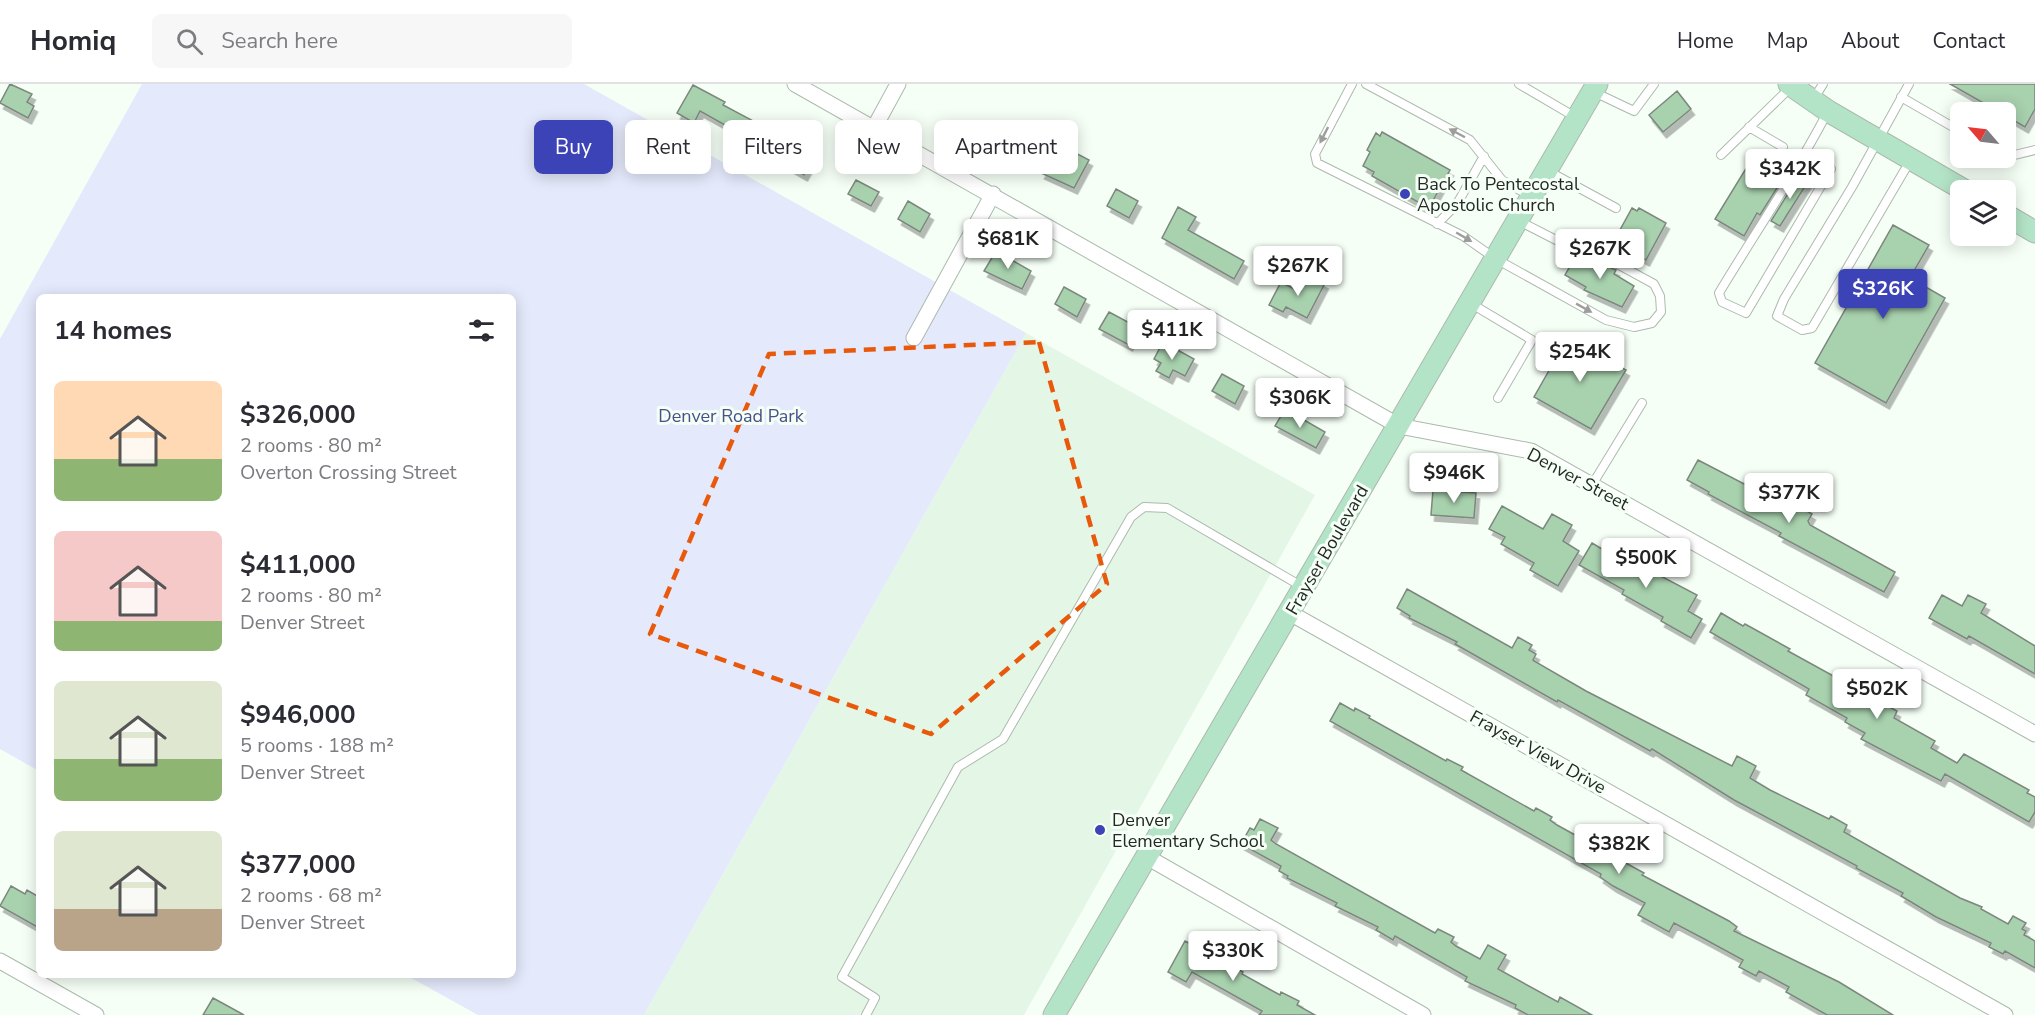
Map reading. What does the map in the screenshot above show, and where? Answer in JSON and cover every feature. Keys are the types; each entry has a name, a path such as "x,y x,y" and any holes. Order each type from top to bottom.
{"main road":[{"path":"1790,85 1821,99 1876,140 1950,182"},
{"name":"Frayser Boulevard","path":"1054,1015 1595,88"},
{"path":"2016,221 2035,232"}],"street":[{"name":"Denver Street","path":"795,84 860,120"},
{"path":"878,120 898,84"},
{"name":"Denver Street","path":"922,155 1399,426 1531,451 2035,734"},
{"path":"914,338 993,194"},
{"name":"Frayser View Drive","path":"1290,613 2005,1015"},
{"path":"1147,857 1423,1015"},
{"path":"0,961 96,1015"}],"lane":[{"path":"1352,84 1315,154 1317,163 1463,236 1496,259 1606,320 1634,327 1652,323 1661,312 1660,296 1654,284 1580,243 1560,242 1518,221"},
{"path":"1366,84 1470,140 1502,180 1532,197"},
{"path":"1519,84 1577,118"},
{"path":"1595,88 1634,111 1654,84"},
{"path":"1909,84 1852,187 1784,299 1777,316 1802,330 1812,328 1911,160"},
{"path":"1721,155 1790,85"},
{"path":"1901,98 1950,125"},
{"path":"1806,154 1831,169 1746,314 1722,302 1719,293 1782,188 1806,154 1821,99"},
{"path":"1749,127 1783,147"},
{"path":"2016,154 2035,150"},
{"path":"1437,224 1457,204 1484,156"},
{"path":"1547,170 1616,208"},
{"path":"1470,303 1532,340 1498,398"},
{"path":"1593,485 1642,403"},
{"path":"866,1015 875,998 842,977 958,767 1003,739 1131,517 1144,507 1167,508 1305,588"}],"highlighted area":[{"path":"1039,342 1107,584 931,734 650,634 769,354"}],"shaded area":[{"path":"1026,333 1315,495 1024,1015 644,1015"}],"green space":[{"name":"Denver Road Park","path":"142,84 584,84 648,120 625,120 625,174 711,174 711,156 723,162 723,174 744,174 1026,333 644,1015 478,1015 411,978 516,978 516,294 36,294 36,769 0,749 0,339"}],"building":[{"path":"10,84 32,94 27,102 34,106 28,118 0,103"},
{"path":"1950,84 2035,84 2035,109 2025,127 2016,122 2016,102 1982,102"},
{"path":"693,85 725,102 723,105 751,120 723,120 723,124 700,111 696,120 689,120 677,113"},
{"path":"1677,91 1691,109 1663,132 1649,115"},
{"path":"1382,132 1450,170 1431,204 1425,201 1423,205 1372,176 1374,172 1363,166 1370,152 1367,150 1376,133 1380,136"},
{"path":"1078,154 1089,160 1074,188 1043,174 1078,174"},
{"path":"1750,162 1782,180 1760,215 1757,213 1744,236 1715,219"},
{"path":"1800,174 1809,180 1780,226 1771,221"},
{"path":"856,180 879,192 871,206 848,194"},
{"path":"1116,189 1138,201 1129,218 1107,206"},
{"path":"908,201 930,214 920,232 898,219"},
{"path":"1178,207 1196,217 1188,230 1244,261 1234,279 1162,238"},
{"path":"1632,208 1637,211 1639,208 1666,223 1646,260 1629,251 1623,260 1612,254 1619,241 1615,239"},
{"path":"1893,225 1929,245 1911,276 1945,298 1886,403 1815,363"},
{"path":"996,251 1031,271 1022,289 984,271"},
{"path":"1577,254 1616,270 1614,274 1634,286 1622,307 1584,290 1586,287 1565,275"},
{"path":"1309,275 1325,283 1307,318 1286,307 1283,312 1269,305 1281,282 1300,292"},
{"path":"1064,287 1086,299 1077,317 1055,304"},
{"path":"1109,312 1139,328 1129,345 1099,329"},
{"path":"1568,337 1626,370 1591,429 1534,397"},
{"path":"1163,342 1194,359 1185,376 1173,370 1169,378 1156,371 1161,363 1154,359"},
{"path":"1222,374 1244,386 1235,404 1212,391"},
{"path":"1285,409 1325,432 1316,448 1275,426"},
{"path":"1698,460 1748,486 1752,479 1772,490 1767,500 1792,514 1797,505 1812,514 1808,521 1810,525 1895,572 1884,592 1779,536 1781,533 1708,494 1709,492 1687,480"},
{"path":"1433,490 1476,493 1474,518 1431,515"},
{"path":"1502,506 1543,529 1552,514 1572,525 1563,541 1579,551 1558,586 1530,570 1534,563 1501,544 1505,537 1489,529"},
{"path":"1592,543 1635,569 1638,564 1697,595 1688,611 1702,619 1691,638 1661,621 1663,617 1622,594 1624,590 1579,565"},
{"path":"1407,589 1512,648 1518,637 1532,645 1529,650 1536,654 1534,661 1586,691 1732,766 1737,756 1756,766 1750,778 1770,790 1829,819 1831,816 1847,825 1844,832 1960,898 1982,907 1981,909 2008,924 2013,916 2026,923 2022,929 2026,931 2024,935 2035,941 2035,968 2005,951 2003,954 1989,947 1991,943 1936,917 1901,896 1903,893 1734,800 1652,749 1650,751 1558,700 1557,702 1455,644 1457,642 1409,618 1410,616 1397,608"},
{"path":"1942,595 1962,606 1968,595 1986,604 1981,613 2035,646 2035,674 1969,636 1967,639 1929,618"},
{"path":"1721,613 1790,649 1788,651 1897,711 1894,718 1935,741 1931,748 1957,763 1964,754 2029,790 2027,793 2035,797 2035,812 2029,822 1945,774 1941,781 1861,739 1865,733 1845,722 1847,718 1806,695 1809,689 1710,632"},
{"path":"1340,703 1370,716 1369,718 1446,761 1447,759 1463,767 1461,770 1534,811 1536,808 1552,817 1550,820 1557,825 1644,873 1642,875 1729,921 1737,927 1734,931 1839,982 1893,1015 1827,1015 1786,992 1789,987 1759,971 1756,976 1739,967 1743,960 1674,923 1669,932 1638,915 1645,903 1613,886 1600,877 1601,874 1330,721"},
{"path":"1260,819 1278,828 1271,840 1276,844 1435,933 1438,929 1454,937 1451,942 1480,959 1488,945 1506,955 1498,969 1558,1002 1560,997 1592,1015 1528,1015 1515,1008 1516,1005 1465,981 1467,977 1395,936 1393,940 1376,930 1378,927 1335,906 1337,903 1287,878 1288,876 1279,871 1281,866 1241,844 1250,828 1254,830"},
{"path":"11,886 25,894 27,890 36,895 36,926 0,906"},
{"path":"1185,941 1280,995 1281,992 1299,1001 1297,1005 1315,1015 1259,1015 1262,1011 1192,972 1186,982 1168,972"},
{"path":"213,998 244,1015 203,1015"}],"place":[{"name":"Back To Pentecostal Apostolic Church","path":"1405,194"},
{"name":"Denver Elementary School","path":"1100,830"}]}
